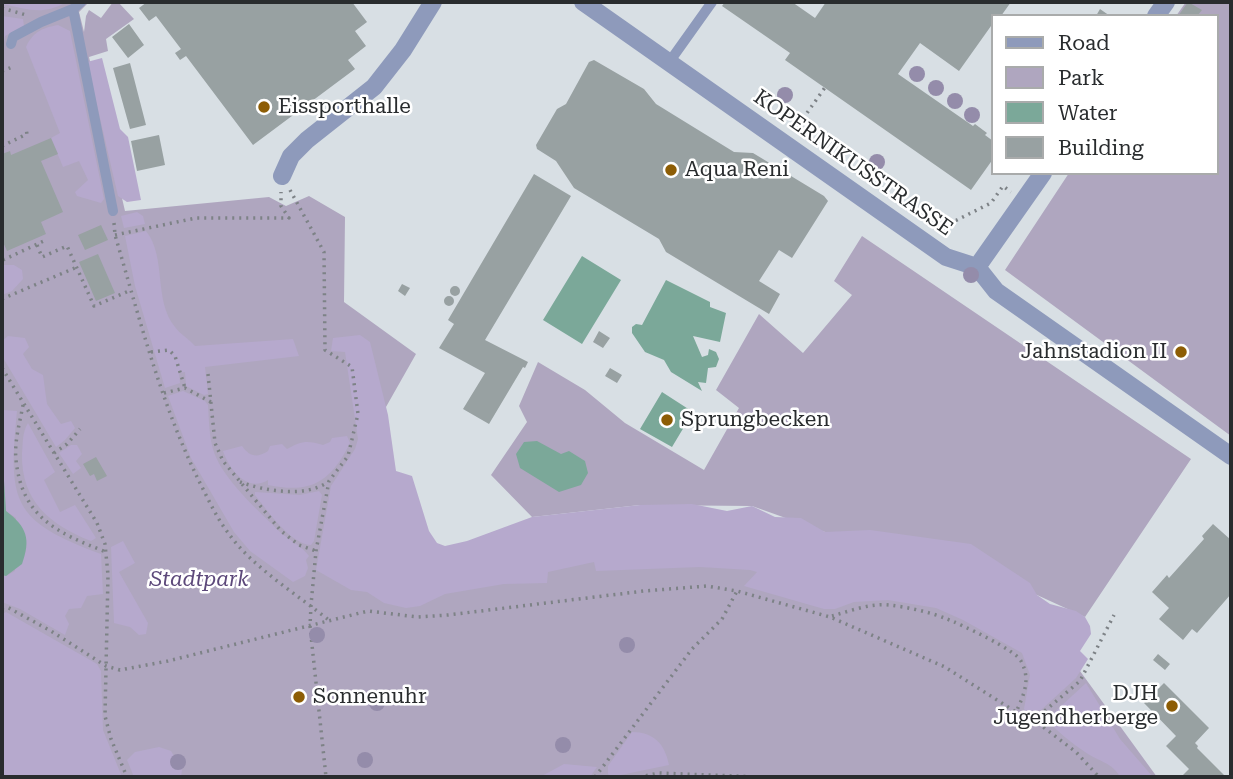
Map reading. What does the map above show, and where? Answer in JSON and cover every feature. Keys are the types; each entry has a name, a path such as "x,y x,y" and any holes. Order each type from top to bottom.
{"street":[{"path":"282,176 291,156 307,140 374,88 403,50 433,2"},
{"name":"KOPERNIKUSSTRASSE","path":"583,2 946,257 976,267 996,291 1231,456"},
{"path":"976,267 1042,175"}],"lane":[{"path":"670,61 712,2"},
{"path":"11,44 13,37 77,5 113,211"}],"path":[{"path":"2,71 15,66"},
{"path":"785,143 826,86"},
{"path":"2,146 27,134 26,129"},
{"path":"115,235 196,218 289,218 281,206 282,176"},
{"path":"239,482 260,489 289,490 314,489 329,481 348,456 358,414 352,367 326,350 324,252 282,176"},
{"path":"919,237 930,222 957,220 991,203 1003,186 1024,201"},
{"path":"113,211 115,235 131,290 184,451 229,535 251,557 330,621"},
{"path":"3,260 46,240"},
{"path":"37,245 42,257 67,246 94,306 131,290"},
{"path":"2,299 77,267"},
{"path":"150,352 169,350 175,356 185,388"},
{"path":"2,368 97,523 106,552 106,716 111,739 127,777"},
{"path":"208,374 215,443 223,461 281,531 299,545 316,551"},
{"path":"164,393 185,388 211,402"},
{"path":"23,403 16,458 21,485 30,505 42,520 73,539 106,552"},
{"path":"54,453 67,444 80,429"},
{"path":"326,777 310,626 316,551 329,481"},
{"path":"2,608 7,607 106,666 120,670 168,661 368,611 418,617 448,615 706,586 737,591 830,617 945,667 1016,712 1034,720 1076,752 1099,777"},
{"path":"595,777 692,649 722,619 737,591"},
{"path":"830,617 874,605 890,605 944,618 994,642 1020,658 1026,673 1026,691 1016,712"},
{"path":"1034,720 1080,681 1114,615"},
{"path":"639,777 659,773 760,777"}],"green space":[{"name":"Stadtpark","path":"2,2 89,2 79,12 84,32 89,10 101,18 113,2 118,2 134,19 106,39 108,51 89,57 125,211 269,197 286,206 309,196 345,217 344,302 416,354 382,414 396,556 530,542 949,577 1080,671 1157,777 2,777"},
{"name":"Jahnstadion II","path":"1186,2 1231,2 1231,436 1005,270 1068,175 1219,175 1219,14 1177,14"},
{"path":"862,236 1191,459 1085,617 1037,595 825,532 752,506 640,505 532,517 491,475 527,422 519,406 538,362 585,390 625,423 704,470 739,408 716,390 759,314 803,353 852,295 834,281"}],"shaded area":[{"path":"2,2 67,2 50,9 35,10"},
{"path":"2,16 23,19 24,26 5,36 2,54"},
{"path":"58,25 70,31 104,199 101,203 77,196 75,192 88,180 79,161 63,167 51,138 60,133 26,47 39,32"},
{"path":"102,58 120,129 128,137 141,200 127,202 118,196 87,62"},
{"path":"137,212 143,216 145,224 124,228 121,216"},
{"path":"146,231 156,253 168,316 177,330 195,346 293,339 299,356 205,367 208,394 204,395 186,386 185,372 179,373 180,383 165,388 135,286 125,236"},
{"path":"2,265 14,265 22,270 23,279 12,291 2,295"},
{"path":"360,335 370,342 388,415 396,471 412,476 429,531 437,543 445,546 467,541 532,517 640,505 692,504 727,511 752,506 775,517 801,518 825,532 870,530 971,544 1030,583 1037,595 1050,604 1076,611 1085,617 1091,634 1080,651 1088,659 1076,678 1041,710 1026,711 1024,709 1030,675 1022,653 963,620 936,608 888,600 854,602 835,609 824,609 744,586 757,572 750,570 700,567 596,571 594,562 548,572 547,583 504,584 445,594 420,606 406,608 384,603 367,592 351,590 316,570 331,486 355,449 358,439 345,352 331,351 333,338"},
{"path":"8,336 25,338 29,347 23,354 32,369 43,375 47,404 61,424 71,421 75,428 56,447 2,356 2,341"},
{"path":"183,391 208,405 213,449 232,482 280,532 309,556 306,560 308,568 305,576 293,582 250,551 234,532 191,458 168,396"},
{"path":"3,410 17,411 14,467 16,488 22,504 33,518 49,531 101,554 103,594 87,596 81,608 69,609 65,616 69,624 65,635 20,609 2,602 2,575 6,576 15,571 16,518 6,511 2,451"},
{"path":"28,423 55,472 44,480 60,512 75,505 96,538 91,541 51,519 33,498 23,471 23,438"},
{"path":"347,436 350,443 327,476 308,486 296,488 268,485 268,480 260,483 246,481 234,472 223,451 242,446 251,454 260,455 268,451 270,446 282,444 287,449 304,442 323,445 332,438"},
{"path":"71,445 77,445 82,454 76,461 81,468 73,474 59,453"},
{"path":"319,491 322,495 311,545 287,533 255,495 255,492 300,495"},
{"path":"123,541 135,563 119,572 148,623 146,634 139,635 130,627 114,623 111,547"},
{"path":"6,612 97,664 101,671 103,730 122,777 2,777 2,614"},
{"path":"1086,683 1120,739 1153,777 1120,777 1109,765 1070,741 1047,719"},
{"path":"632,732 646,734 657,741 665,751 669,765 611,777 608,774 608,766"},
{"path":"159,747 171,751 182,770 181,777 134,777 127,760 135,752"},
{"path":"564,764 597,767 590,777 540,777"}],"water":[{"path":"582,256 621,280 582,344 543,320"},
{"path":"666,280 710,302 710,307 726,313 720,342 693,336 702,357 708,355 709,349 716,352 719,359 716,367 708,368 706,383 698,382 702,391 671,372 664,360 645,352 632,333 632,327 636,324 642,325"},
{"name":"Sprungbecken","path":"662,392 693,412 672,447 640,429"},
{"path":"537,441 561,454 569,451 585,461 588,473 581,485 559,492 520,468 516,454 524,442"},
{"path":"2,451 6,511 23,528 26,540 22,564 6,576 2,575"}],"building":[{"name":"Eissporthalle","path":"147,2 352,2 367,22 355,31 366,46 348,60 355,69 253,145 186,56 180,60 175,53 181,49 156,16 149,21 139,8"},
{"path":"725,2 792,2 815,18 826,2 1011,2 1002,14 992,14 992,27 959,71 920,43 898,74 987,133 985,135 992,140 992,160 971,190 785,60 790,53 722,6"},
{"path":"1188,2 1202,10 1199,14 1179,14"},
{"path":"129,24 144,45 128,58 112,37"},
{"name":"Aqua Reni","path":"594,60 644,89 656,104 734,152 753,153 828,201 792,258 779,250 759,281 780,294 769,314 666,252 659,239 574,188 556,161 537,149 536,145 557,109 566,104 589,62"},
{"path":"130,63 146,125 130,129 113,68"},
{"path":"159,135 165,165 137,171 131,141"},
{"path":"51,138 58,154 41,161 63,212 41,222 46,234 7,251 2,240 2,154 10,151 11,155"},
{"path":"534,174 571,196 485,340 528,362 489,424 463,409 485,373 439,348 454,324 448,320"},
{"path":"101,225 108,240 85,250 78,235"},
{"path":"98,254 115,293 96,301 79,262"},
{"path":"402,284 410,288 405,296 398,291"},
{"path":"455,286 460,291 455,296 450,291"},
{"path":"449,296 454,301 449,306 444,301"},
{"path":"599,331 610,338 603,348 593,342"},
{"path":"610,368 622,375 617,383 605,376"},
{"path":"96,457 107,476 97,481 94,474 90,476 83,464"},
{"path":"1213,524 1231,540 1231,594 1197,633 1192,629 1183,640 1159,619 1169,608 1152,592 1167,575 1169,578 1204,539 1202,536"},
{"path":"1158,654 1170,664 1165,670 1153,660"},
{"path":"1164,683 1209,728 1195,743 1226,777 1181,777 1189,769 1166,746 1176,736 1144,703"}],"place":[{"name":"Eissporthalle","path":"264,107"},
{"name":"Aqua Reni","path":"671,170"},
{"name":"Jahnstadion II","path":"1181,352"},
{"name":"Sprungbecken","path":"667,420"},
{"name":"Sonnenuhr","path":"299,697"},
{"name":"DJH Jugendherberge","path":"1172,706"}]}
